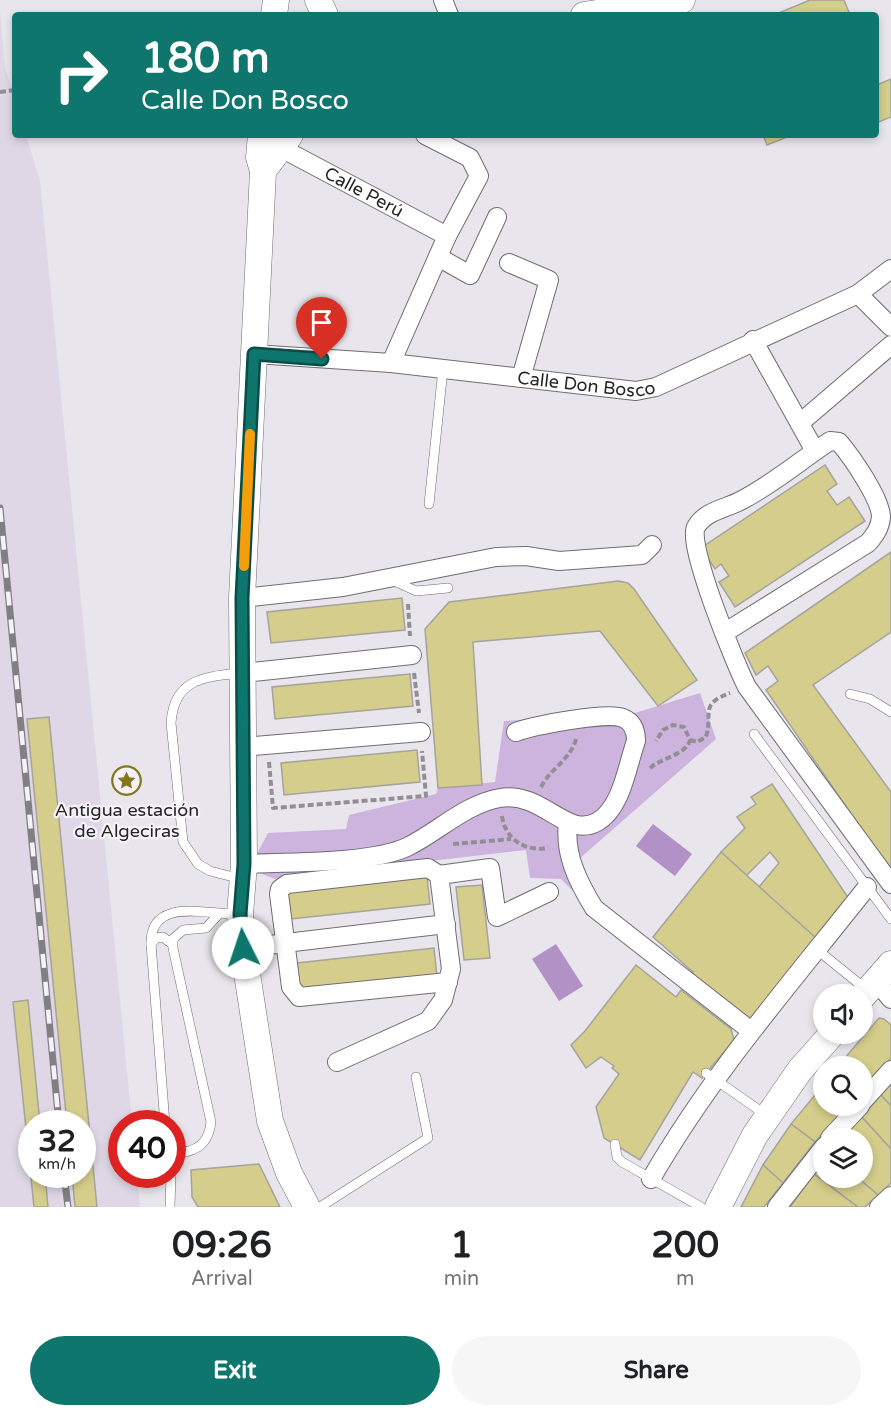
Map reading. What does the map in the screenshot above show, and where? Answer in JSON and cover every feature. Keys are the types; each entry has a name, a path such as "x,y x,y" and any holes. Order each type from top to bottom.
{"street":[{"path":"604,12 682,0"},
{"path":"391,363 447,236 479,176 470,158 431,138"},
{"path":"277,139 263,171 242,598 243,872 230,914 243,948 270,1121 289,1173 307,1207"},
{"name":"Calle Perú","path":"277,139 447,236"},
{"path":"438,257 470,275 497,217"},
{"path":"509,263 549,280 521,378"},
{"name":"Calle Don Bosco","path":"254,354 391,363 636,391 656,387 753,340 858,294 891,269"},
{"path":"858,294 891,327"},
{"path":"753,340 815,451"},
{"path":"800,423 891,345"},
{"path":"724,633 868,543 879,527 881,518 876,500 842,444 833,440 742,500 706,515 694,529 699,564 724,633 747,687 891,884"},
{"path":"242,598 343,587 496,557 526,556 559,561 642,555 652,545"},
{"path":"243,673 412,655"},
{"path":"243,872 371,857 405,848 466,810 504,798 519,797 537,802 567,827 586,826 604,816 625,780 636,734 634,728 624,718 617,716 535,725 516,732"},
{"path":"243,747 421,732"},
{"path":"567,827 568,852 580,885 594,908 751,1031"},
{"path":"448,982 303,998 292,991 279,891 284,885 428,868 439,875 490,868 497,917 549,892"},
{"path":"337,1062 428,1021 443,1000 451,969 439,875"},
{"path":"651,1179 710,1077 751,1031 815,948 867,887"},
{"path":"243,948 446,924"},
{"path":"718,1207 755,1135 800,1070 823,1044"},
{"path":"873,1090 891,1070"},
{"path":"840,1128 850,1116"},
{"path":"777,1207 813,1161"},
{"path":"879,1207 891,1196"}],"lane":[{"path":"429,504 443,369"},
{"path":"387,578 416,591 448,588"},
{"path":"243,673 198,679 186,686 177,697 172,709 171,723 183,842 198,864 210,871 243,872"},
{"path":"850,694 870,699 891,712"},
{"path":"754,734 891,919"},
{"path":"164,1110 151,944 153,928 164,916 205,910 230,914"},
{"path":"172,944 179,932 206,927 230,914"},
{"path":"151,944 156,939 164,937 172,944 211,1122 207,1139 194,1150 186,1152"},
{"path":"815,948 878,986"},
{"path":"320,1207 429,1138 416,1077"},
{"path":"710,1077 768,1116"},
{"path":"615,1144 617,1157 622,1162 701,1207"},
{"path":"170,1207 171,1188"}],"path":[{"path":"633,748 648,747 669,725 684,727 690,740 697,742 706,737 708,711 716,698 747,687"},
{"path":"537,802 541,786 549,772 569,754 575,745 577,720"},
{"path":"625,780 645,773 668,756 683,751 690,740"},
{"path":"504,798 502,819 512,839"},
{"path":"405,848 512,839 532,849 541,849 557,844 567,827"}],"shaded area":[{"path":"0,11 5,67 12,89 12,138 27,138 40,181 131,1110 108,1110 108,1188 138,1188 140,1207 0,1207"},
{"path":"700,693 716,739 578,860 586,880 576,894 561,879 530,878 526,850 275,879 249,869 268,833 346,829 349,815 436,794 438,788 495,782 504,721 635,713"},
{"path":"653,824 692,854 675,876 636,846"},
{"path":"556,944 583,986 559,1001 532,959"}],"building":[{"path":"810,0 844,0 849,12 781,12"},
{"path":"891,79 891,117 879,122 879,84"},
{"path":"764,138 784,138 767,145"},
{"path":"825,465 837,484 827,491 837,505 849,497 865,521 735,607 719,582 729,576 721,564 715,569 701,548"},
{"path":"891,552 891,632 813,685 891,792 891,872 766,690 778,681 768,666 756,675 745,653"},
{"path":"618,581 628,583 634,589 697,680 658,706 600,631 473,642 482,785 438,788 425,629 449,602"},
{"path":"402,598 405,630 271,643 267,612"},
{"path":"410,674 413,706 275,719 272,687"},
{"path":"49,717 87,1110 66,1110 27,719"},
{"path":"417,750 420,782 284,795 281,763"},
{"path":"772,784 849,899 817,939 758,888 779,863 770,852 746,876 721,852 745,828 737,817 756,804 751,797"},
{"path":"721,852 817,939 749,1020 688,977 693,972 653,937"},
{"path":"427,877 430,904 291,919 288,892"},
{"path":"482,885 490,958 464,960 456,887"},
{"path":"434,948 437,977 300,991 297,963"},
{"path":"636,965 676,997 681,990 731,1029 734,1040 702,1078 693,1072 640,1160 604,1138 596,1107 619,1074 612,1068 614,1066 601,1057 586,1068 571,1045 585,1031"},
{"path":"28,1000 39,1110 24,1110 13,1002"},
{"path":"879,1018 891,1025 891,1058 873,1077 873,1056 847,1056 857,1044 873,1044 873,1025"},
{"path":"891,1082 891,1106 879,1093"},
{"path":"879,1093 891,1106 891,1149 861,1116 873,1116 873,1099"},
{"path":"813,1097 813,1116 839,1116 828,1128 813,1128 813,1140 791,1124"},
{"path":"858,1116 861,1116 872,1128 848,1128"},
{"path":"791,1124 813,1140 813,1145 783,1183 763,1165"},
{"path":"873,1129 891,1149 891,1183 878,1195 870,1188 873,1188"},
{"path":"259,1164 280,1207 198,1207 192,1197 191,1170"},
{"path":"763,1165 783,1183 764,1207 741,1207"},
{"path":"813,1175 813,1188 833,1188 858,1207 790,1207"},
{"path":"32,1188 46,1188 48,1207 34,1207"},
{"path":"73,1188 95,1188 97,1207 75,1207"},
{"path":"833,1188 870,1188 878,1195 865,1207 858,1207"}],"railway":[{"path":"0,508 58,1110"},
{"path":"66,1188 68,1207"}],"slow traffic":[{"path":"244,566 250,434"}],"place":[{"name":"Antigua estación de Algeciras","path":"127,781"}],"route":[{"path":"243,948 240,914 244,864 242,598 254,354 322,359"}]}
